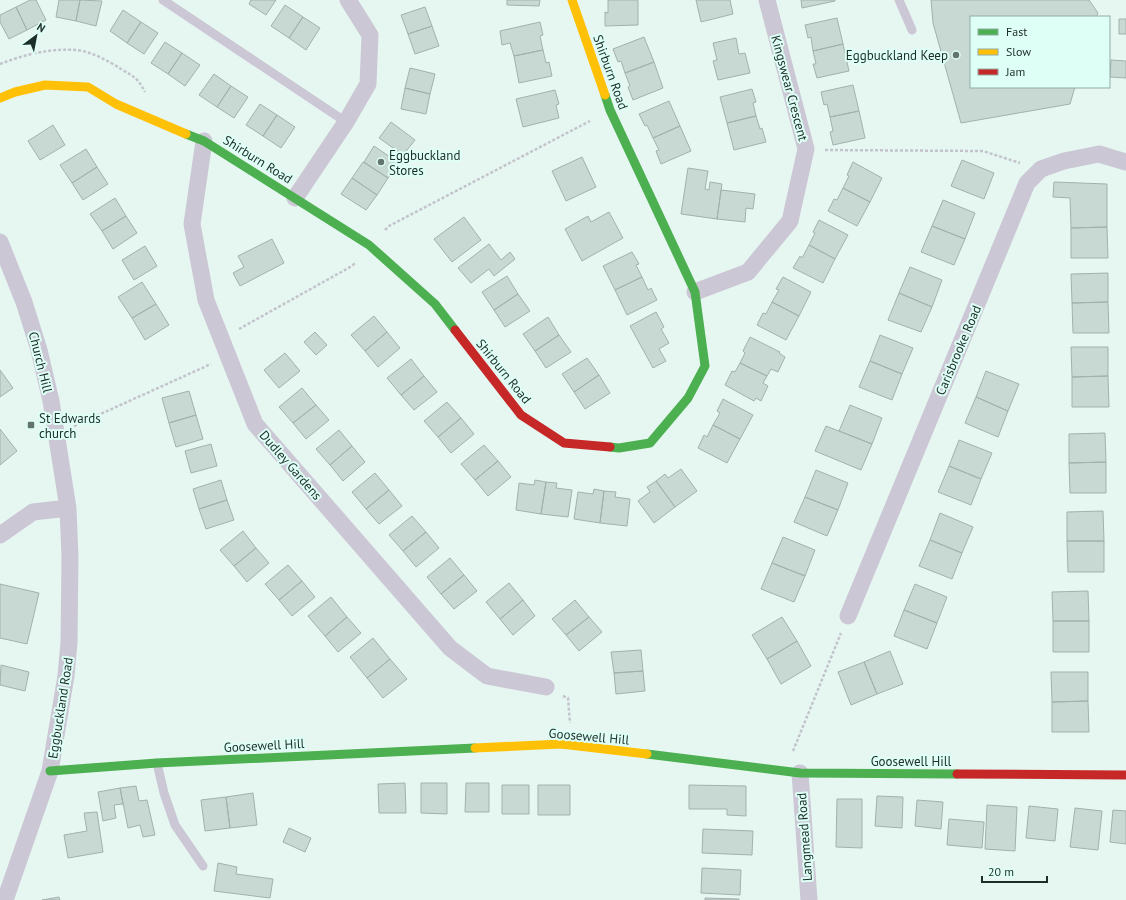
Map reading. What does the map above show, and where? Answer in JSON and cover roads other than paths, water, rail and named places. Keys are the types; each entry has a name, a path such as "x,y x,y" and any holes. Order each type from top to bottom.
{"street":[{"path":"295,198 346,122 368,84 370,35 348,0"},
{"name":"Shirburn Road","path":"0,98 15,92 45,85 88,87 116,104 204,141 369,245 435,304 522,415 564,443 619,448 650,443 688,398 705,366 695,292 610,110 572,0"},
{"name":"Kingswear Crescent","path":"695,292 748,272 790,221 806,150 767,0"},
{"name":"Dudley Gardens","path":"204,141 192,224 206,300 255,424 450,648 487,676 546,687"},
{"name":"Carisbrooke Road","path":"848,616 1027,183 1040,170 1064,161 1099,154 1126,162"},
{"name":"Church Hill","path":"0,242 24,302 39,350 57,434 68,508"},
{"path":"0,535 33,512 68,508"},
{"name":"Eggbuckland Road","path":"5,889 50,771 66,676 69,642 70,546 68,508"},
{"name":"Goosewell Hill","path":"50,771 157,763 561,744 793,772 1126,775"},
{"name":"Langmead Road","path":"793,772 809,900"}],"lane":[{"path":"163,0 346,122"},
{"path":"899,0 912,30"},
{"path":"157,763 164,793 175,825 203,866"}],"place":[{"name":"Eggbuckland Keep","path":"956,55"},
{"name":"Eggbuckland Stores","path":"381,162"},
{"name":"St Edwards church","path":"31,425"}]}
